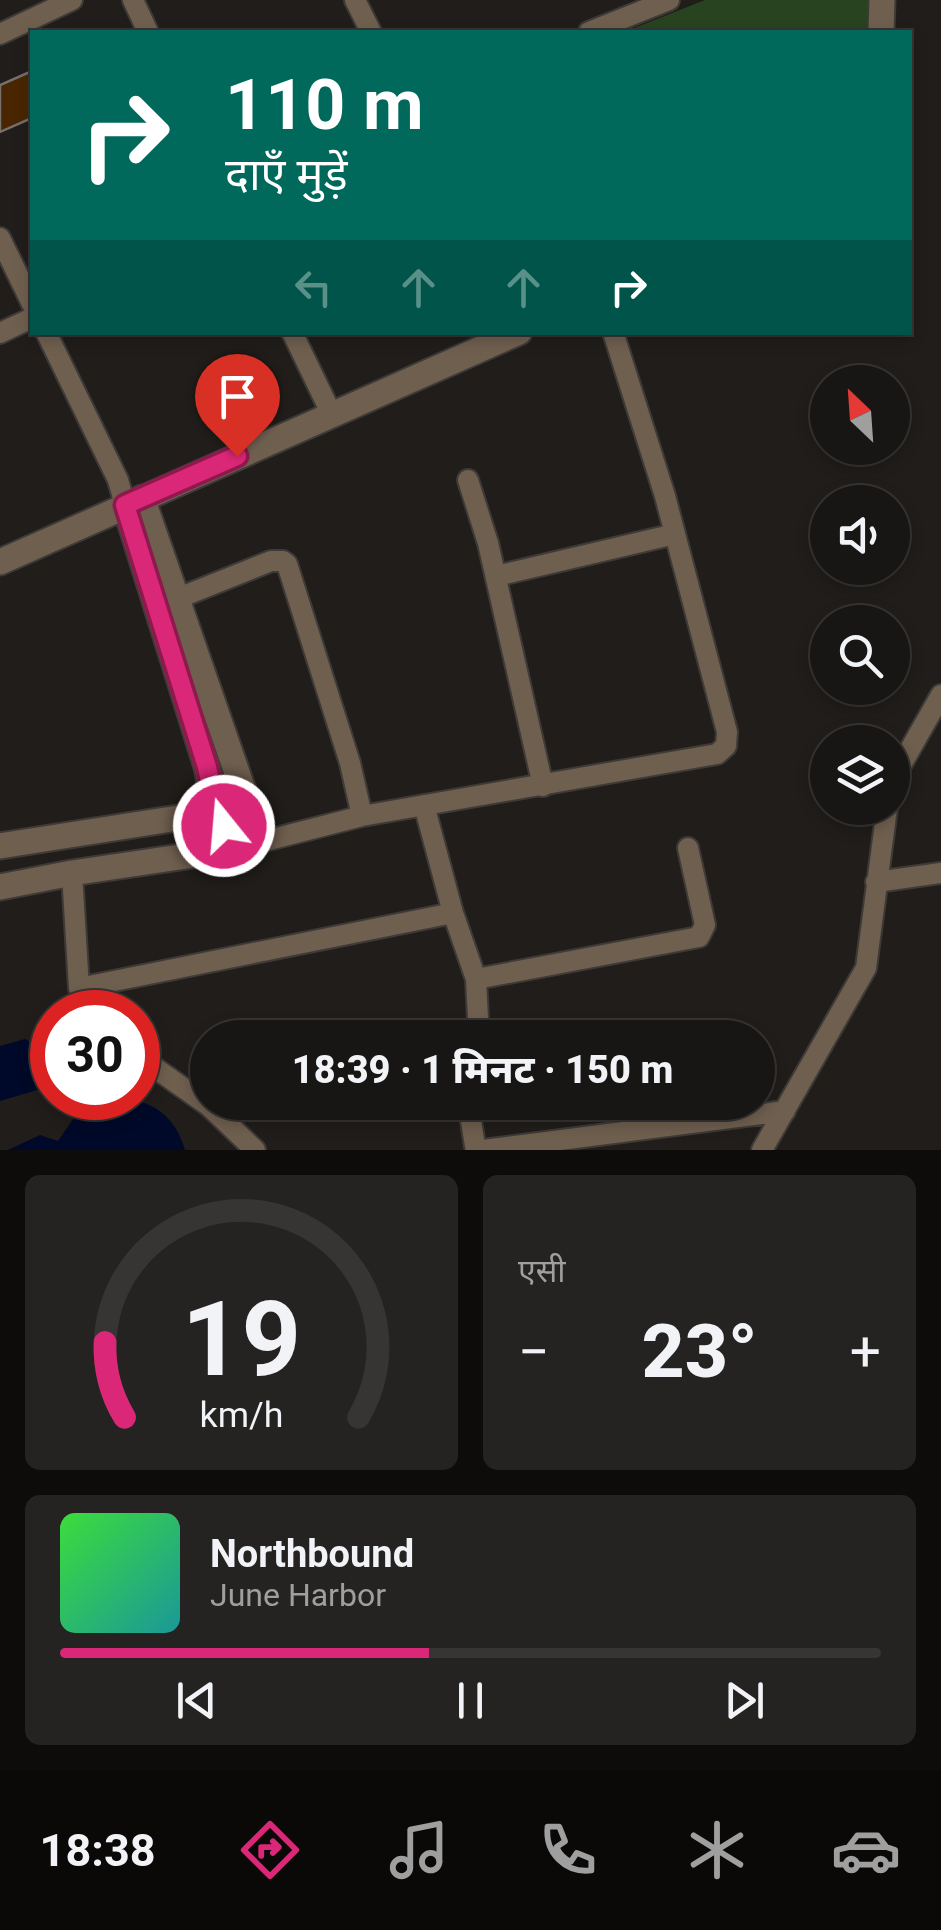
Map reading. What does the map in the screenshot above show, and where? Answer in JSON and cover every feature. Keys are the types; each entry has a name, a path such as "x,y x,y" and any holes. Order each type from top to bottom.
{"street":[{"path":"0,34 72,0"},
{"path":"133,0 147,30"},
{"path":"355,0 370,30"},
{"path":"594,30 670,0"},
{"path":"881,30 882,0"},
{"path":"0,238 30,300"},
{"path":"0,333 30,319"},
{"path":"47,335 118,480 133,502 176,598 252,816 250,833 243,843"},
{"path":"293,335 332,415"},
{"path":"0,562 513,335"},
{"path":"0,887 227,850 362,816 717,754 726,746 728,732 675,534 614,335"},
{"path":"468,480 496,576 542,786"},
{"path":"0,846 191,816 204,808 212,790 133,502"},
{"path":"496,576 675,534"},
{"path":"176,598 271,562 287,564 350,764 362,816"},
{"path":"910,750 941,695"},
{"path":"424,806 453,913 476,979 478,1020"},
{"path":"204,808 243,843"},
{"path":"762,1150 866,968 884,825"},
{"path":"476,979 699,937 706,925 688,848"},
{"path":"72,873 78,988 453,913"},
{"path":"876,882 941,874"},
{"path":"160,1071 190,1093"},
{"path":"775,1112 785,1111"},
{"path":"224,1120 255,1150"},
{"path":"471,1120 475,1146 483,1150 715,1120"}],"green space":[{"path":"705,0 872,0 872,30 629,30"}],"water":[{"path":"25,1039 30,1042 30,1092 0,1101 0,1046"},
{"path":"160,1112 177,1130 185,1150 8,1150 40,1135 58,1141 72,1120 160,1120"}],"building":[{"path":"30,72 30,119 0,132 0,85"}],"route":[{"path":"224,826 204,808 212,790 207,767 125,505 237,456"}]}
